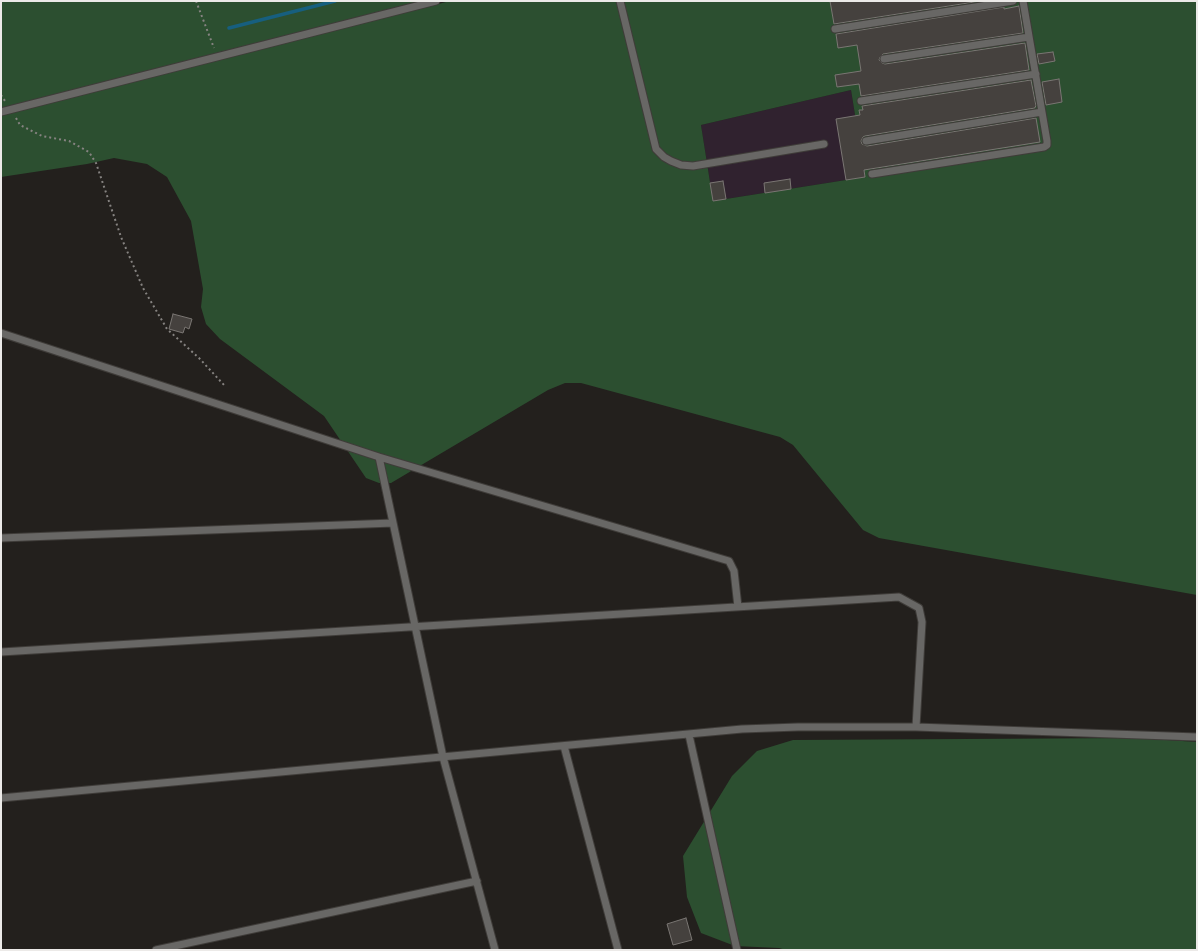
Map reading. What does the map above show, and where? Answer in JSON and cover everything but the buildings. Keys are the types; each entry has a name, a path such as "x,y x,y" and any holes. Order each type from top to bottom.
{"lane":[{"path":"1,112 436,1"},
{"path":"620,1 656,149 664,157 671,161 693,166 824,144"},
{"path":"835,29 1013,1"},
{"path":"872,174 1047,146 1023,1"},
{"path":"884,59 1029,37"},
{"path":"861,101 1036,74"},
{"path":"866,140 1042,112"},
{"path":"1,333 379,457 730,561 734,571 738,607"},
{"path":"379,457 443,758 496,950"},
{"path":"1,538 393,523"},
{"path":"1,652 899,597 919,608 922,622 916,727"},
{"path":"1,798 742,729 798,727 916,727 1197,737"},
{"path":"689,735 737,950"},
{"path":"564,746 618,950"},
{"path":"156,950 477,881"}],"path":[{"path":"196,1 216,57"},
{"path":"11,109 20,125 42,136 69,141 89,152 96,163 121,237 143,288 167,329 199,358 224,385"}],"shaded area":[{"path":"851,90 865,177 713,201 701,125"}],"green space":[{"path":"1,1 426,1 1,109"},
{"path":"450,1 1197,1 1197,595 879,538 863,530 793,445 780,437 581,383 565,383 548,390 391,483 379,483 366,478 324,416 220,339 206,324 201,307 203,289 191,221 167,177 147,164 114,158 87,164 1,177 1,115","holes":["851,90 865,177 713,201 701,125"]},
{"path":"1137,738 1197,742 1197,950 786,950 779,948 735,946 701,933 687,897 683,856 732,776 757,751 793,740"}],"waterway":[{"path":"229,28 335,1"}]}
